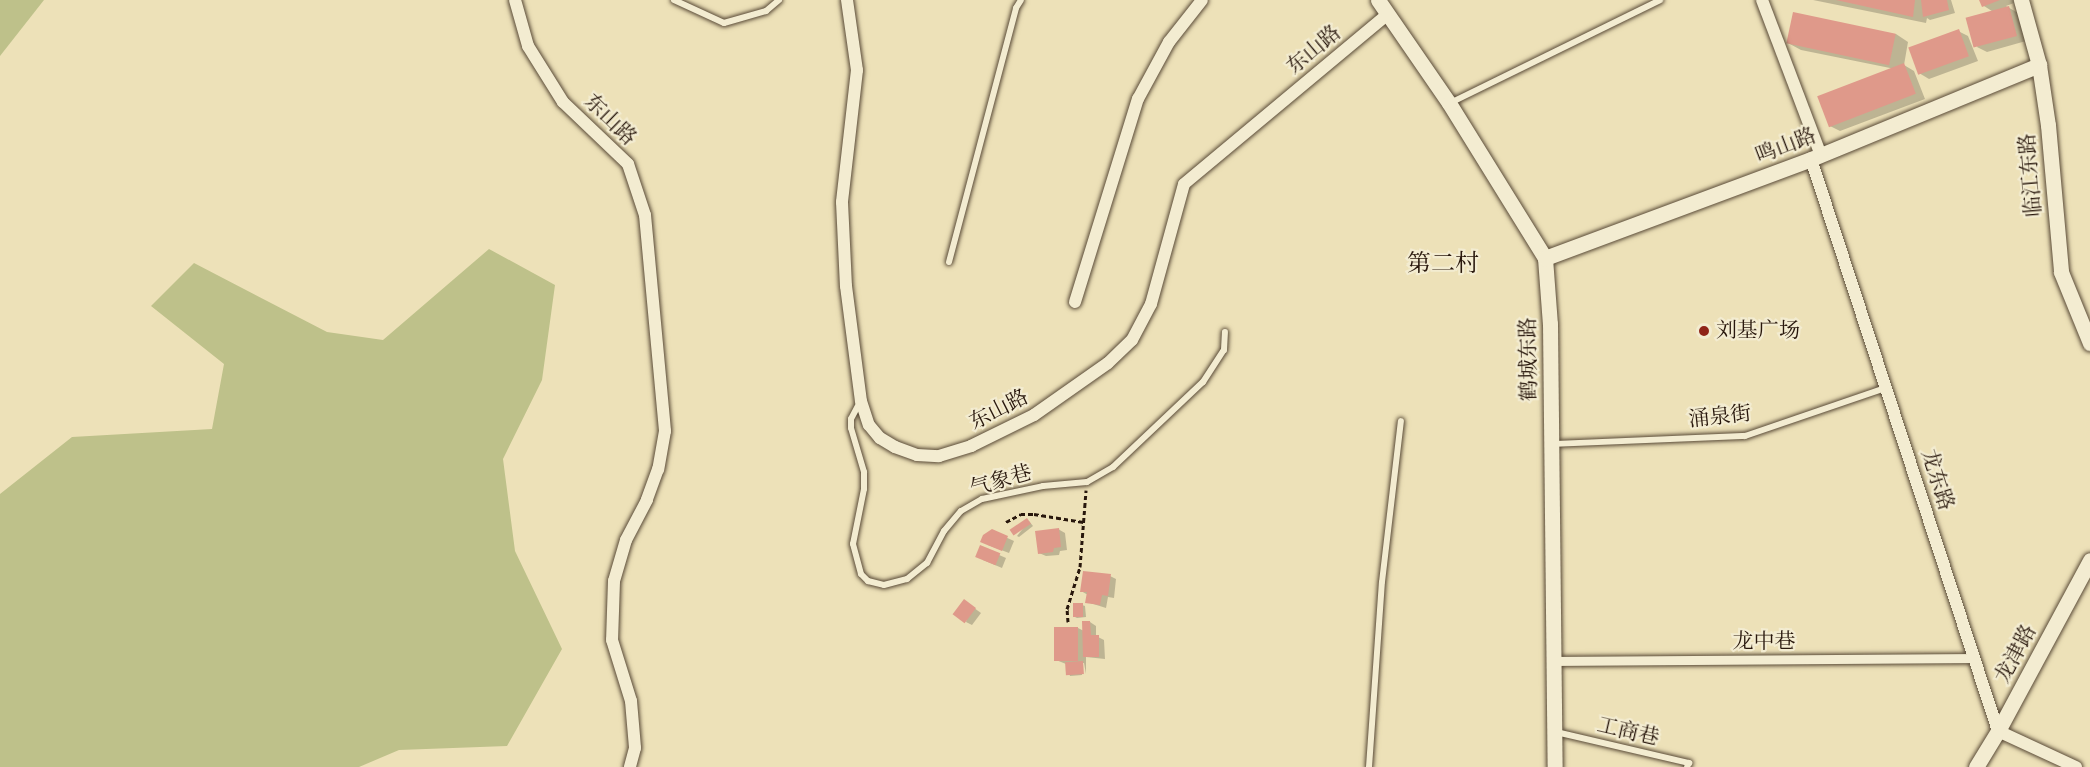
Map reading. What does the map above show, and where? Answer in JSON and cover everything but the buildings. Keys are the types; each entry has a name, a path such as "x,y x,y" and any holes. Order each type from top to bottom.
{"street":[{"name":"东山路","path":"514,0 528,46 563,102 628,164 645,215 665,431 658,469 647,500 626,540 614,581 612,640 631,700 635,748 630,767"},
{"name":"东山路","path":"847,0 857,70 842,202 846,286 861,401 869,425 880,438 895,447 917,455 939,456 971,446 1034,415 1108,363 1140,328 1151,304 1184,184 1388,14"},
{"path":"1075,302 1138,99 1169,42 1202,0"},
{"name":"鹤城东路","path":"1378,0 1449,103 1545,258 1550,324 1555,767"},
{"name":"龙东路","path":"1762,0 1816,157 1886,388 1998,731"},
{"name":"临江东路","path":"2021,0 2039,65 2048,125 2061,272 2090,343"},
{"name":"鸣山路","path":"1545,258 1816,157 2039,65"},
{"name":"龙津路","path":"1976,767 1998,731 2090,560"},
{"name":"龙中巷","path":"1554,661 1974,658"},
{"path":"1998,731 2076,767"}],"lane":[{"path":"674,0 724,23 766,11 779,0"},
{"path":"949,262 1016,8 1021,0"},
{"path":"1449,103 1660,0"},
{"name":"气象巷","path":"861,401 851,419 851,428 864,472 864,489 854,544 861,574 868,581 884,585 907,579 927,563 944,531 961,511 982,499 1023,489 1087,482 1098,478 1126,457 1203,382 1224,350 1225,332"},
{"name":"涌泉街","path":"1551,444 1745,436 1886,388"},
{"path":"1369,767 1382,582 1401,422"},
{"name":"工商巷","path":"1554,731 1689,763 1687,767"}],"path":[{"path":"1068,622 1067,609 1080,567 1087,482"},
{"path":"1006,522 1021,514 1034,514 1083,522"}],"green space":[{"path":"0,0 44,0 0,56"},
{"path":"489,249 555,285 542,380 503,459 515,551 562,649 507,746 399,750 359,767 0,767 0,494 72,437 212,429 224,364 151,306 194,263 327,332 383,340"}],"place":[{"name":"刘基广场","path":"1704,331"}],"district":[{"name":"第二村","path":"1443,264"}]}
